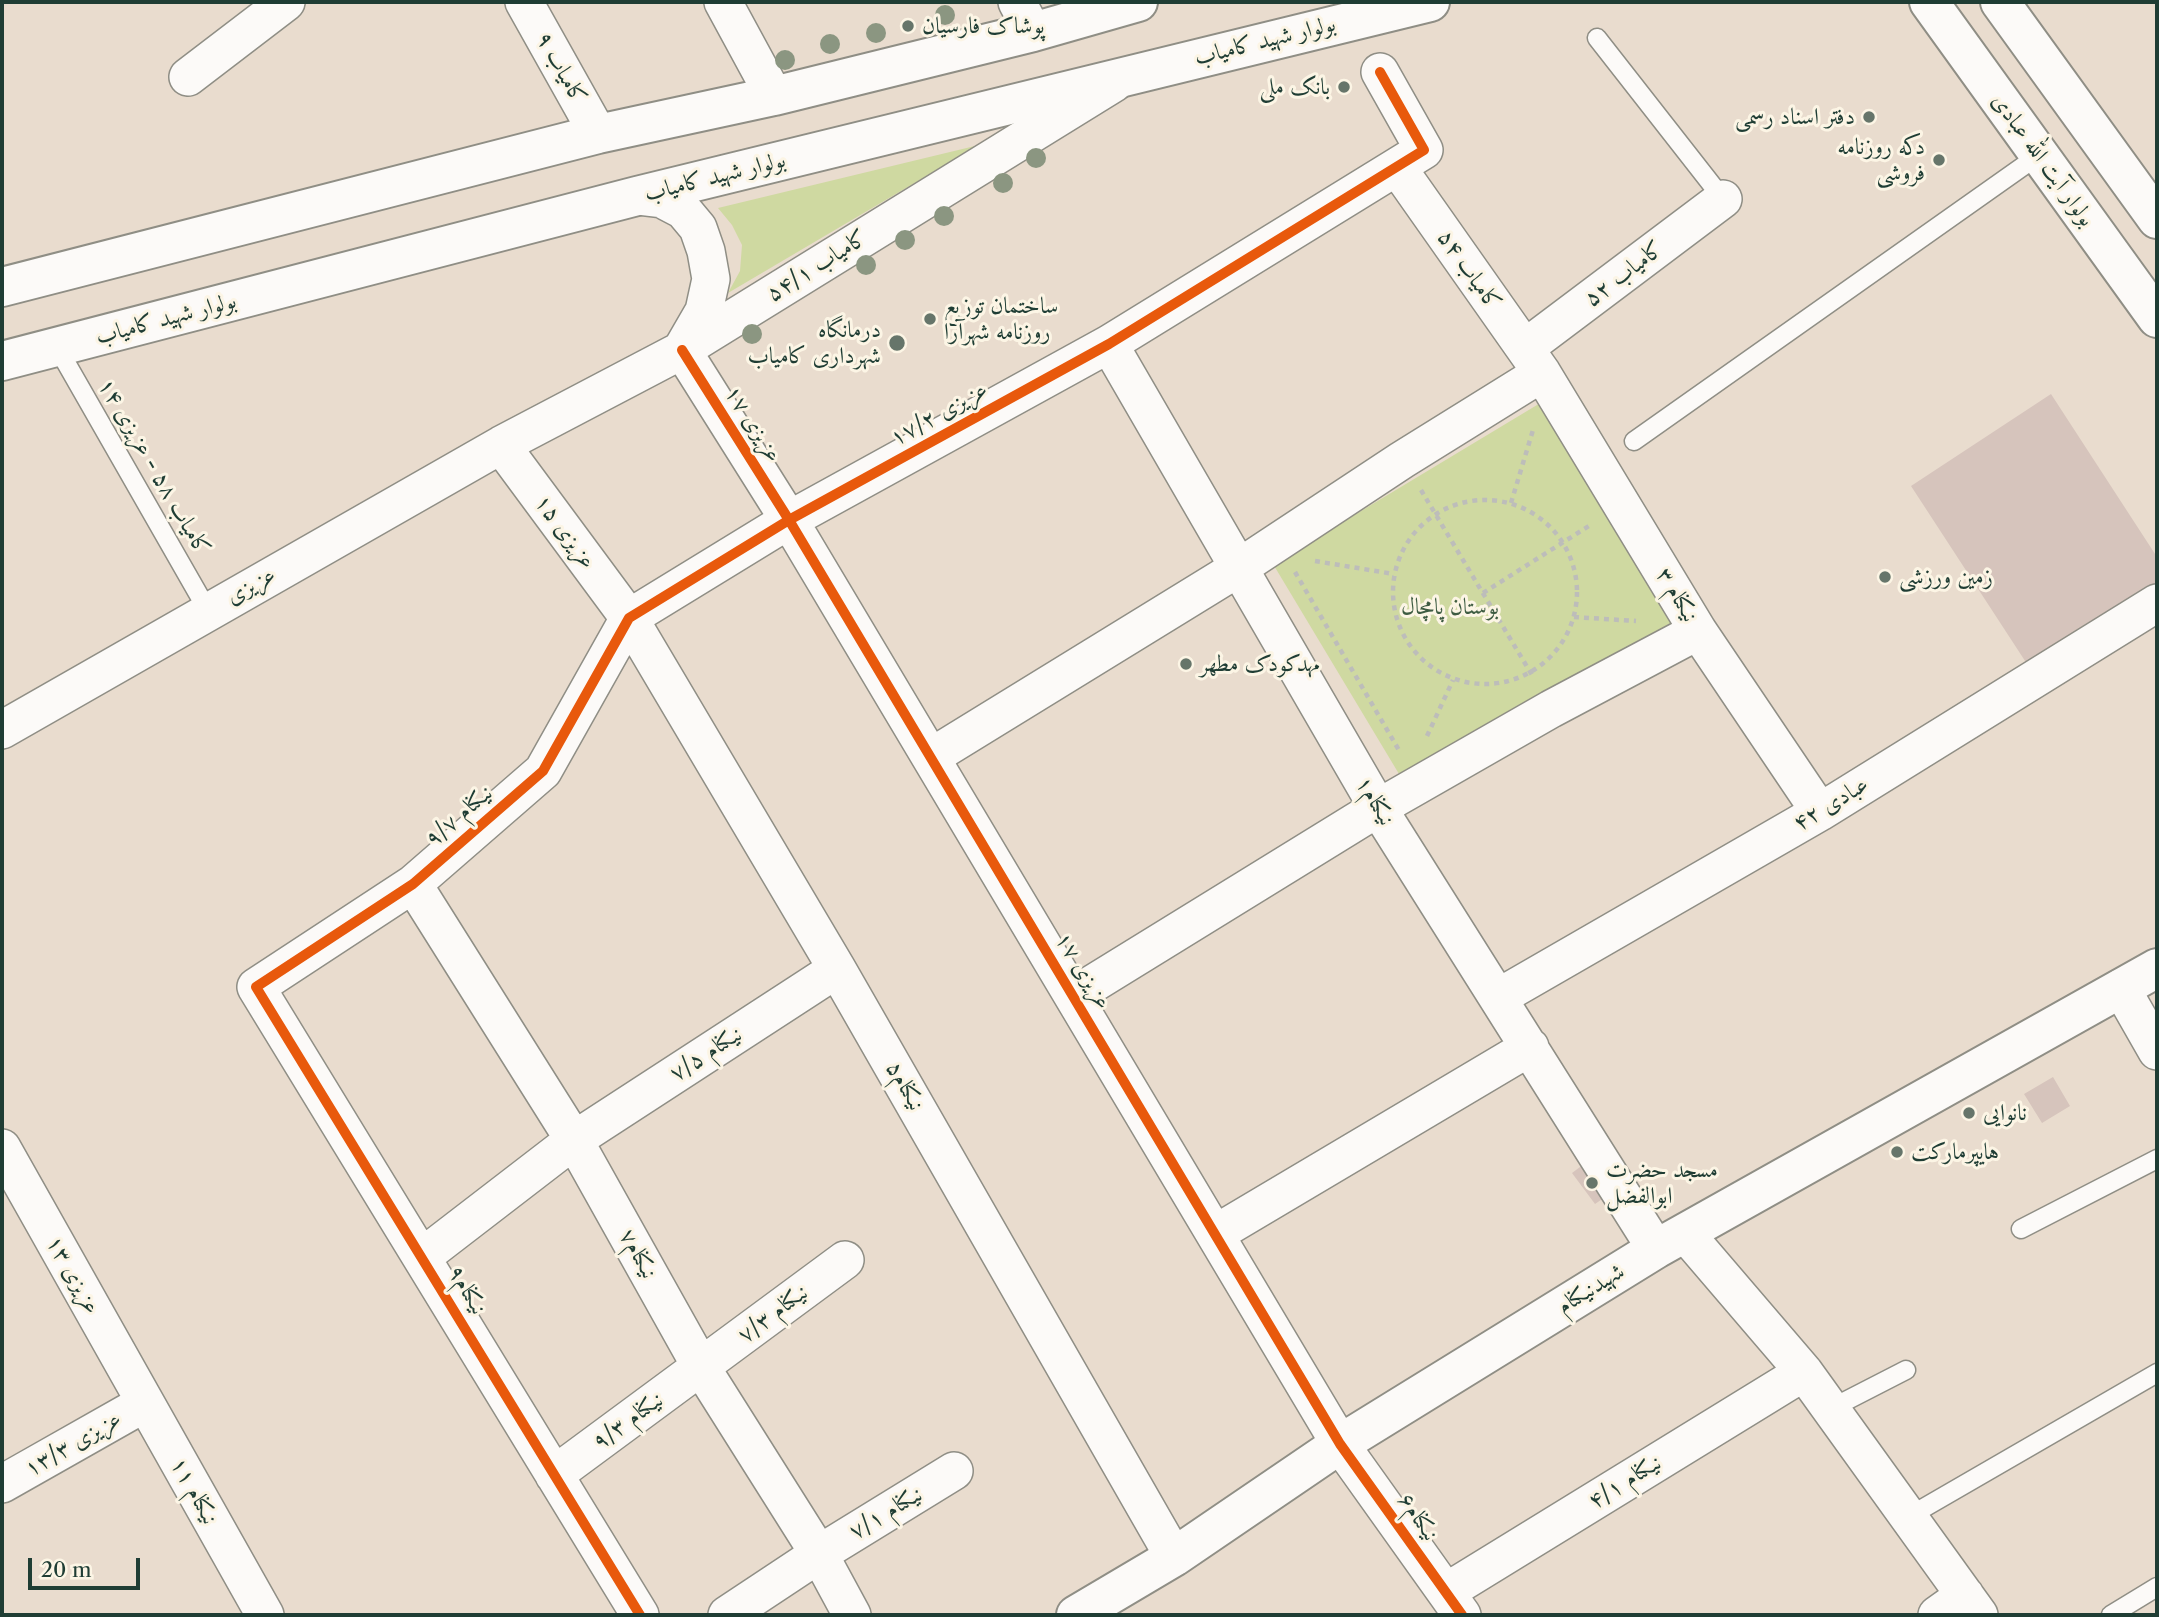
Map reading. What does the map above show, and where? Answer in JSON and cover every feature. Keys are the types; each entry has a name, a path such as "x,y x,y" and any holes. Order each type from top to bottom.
{"main road":[{"path":"2,287 598,134 774,96 1025,17 1138,2"},
{"name":"بولوار شهید کامیاب","path":"2,362 637,196 1430,2"},
{"name":"بولوار آیت الله عبادی","path":"1929,2 2157,318"},
{"path":"2000,2 2157,219"},
{"name":"شهیدنیکنام","path":"1076,1615 1174,1557 1340,1444 1670,1241 2157,968"}],"street":[{"path":"188,77 286,2"},
{"name":"کامیاب ۹","path":"524,2 598,134"},
{"path":"723,2 774,96"},
{"name":"عزیزی ۱۷/۲","path":"789,520 1109,344 1424,150 1380,72"},
{"name":"کامیاب ۵۴/۱","path":"501,445 682,350 1126,76"},
{"name":"کامیاب ۵۴","path":"1396,167 1533,361"},
{"path":"637,196 662,199 683,210 698,228 706,251 711,278 704,311 682,350"},
{"name":"کامیاب ۵۲","path":"931,757 1240,567 1402,460 1533,361 1723,199"},
{"name":"نیکنام۱","path":"1109,344 1378,807 1530,1047 1670,1241 1804,1372 1908,1517 1960,1609"},
{"name":"عزیزی ۱۷","path":"682,350 789,520 1340,1444"},
{"name":"نیکنام ۳","path":"1533,361 1698,631 1820,812"},
{"name":"عزیزی","path":"2,730 501,445"},
{"name":"عزیزی ۱۵","path":"501,445 629,618"},
{"path":"629,618 789,520"},
{"name":"عبادی ۴۲","path":"1499,997 1820,812 2157,603"},
{"name":"نیکنام ۹/۷","path":"256,987 413,884 543,771 629,618"},
{"name":"نیکنام۵","path":"629,618 838,969 1174,1557"},
{"path":"1073,996 1378,807 1551,709 1698,631"},
{"name":"نیکنام۷","path":"413,884 574,1140 701,1367 819,1554 852,1615"},
{"name":"نیکنام ۷/۵","path":"574,1140 838,969"},
{"name":"نیکنام۹","path":"256,987 640,1615"},
{"path":"2121,988 2157,1051"},
{"path":"1215,1234 1530,1047"},
{"name":"نیکنام۹","path":"422,1257 574,1140"},
{"name":"عزیزی ۱۳","path":"2,1148 145,1403"},
{"name":"نیکنام ۷/۳","path":"701,1367 845,1260"},
{"name":"نیکنام ۹/۳","path":"554,1475 701,1367"},
{"name":"نیکنام ۴/۱","path":"1454,1604 1804,1372"},
{"name":"عزیزی ۱۳/۳","path":"2,1485 145,1403"},
{"name":"نیکنام ۱۱","path":"145,1403 265,1615"},
{"name":"نیکنام۶","path":"1340,1444 1454,1604"},
{"name":"نیکنام ۷/۱","path":"727,1615 819,1554 954,1471"}],"lane":[{"path":"1597,38 1723,199"},
{"path":"1634,441 2039,155"},
{"name":"کامیاب ۵۸ - عزیزی ۱۴","path":"57,347 208,611"},
{"path":"2021,1229 2157,1159"},
{"path":"1830,1409 1906,1370"},
{"path":"1908,1517 2157,1373"},
{"path":"2111,1615 2157,1587"}],"path":[{"path":"1511,503 1542,402 1533,361"},
{"path":"1402,460 1551,709"},
{"path":"1485,499 1511,503 1531,512 1549,525 1563,542 1574,566 1577,592 1574,618 1564,640 1549,658 1531,673 1506,682 1479,684 1453,680 1430,667 1412,649 1399,626 1392,601 1394,575 1402,550 1417,529 1436,513 1460,502 1485,499"},
{"path":"1483,593 1623,505"},
{"path":"1293,568 1404,759"}],"green space":[{"path":"979,145 728,293 740,271 742,245 732,225 718,208"},
{"name":"بوستان پامچال","path":"1542,402 1673,623 1405,784 1273,564"}],"building":[{"path":"2051,394 2157,557 2157,582 2029,667 1911,486"},
{"path":"2053,1077 2070,1106 2042,1123 2024,1094"},
{"name":"مسجد حضرت ابوالفضل","path":"1588,1161 1611,1193 1595,1204 1572,1173"}],"cycle path":[{"path":"640,1615 256,987 413,884 543,771 629,618 789,520 1109,344 1424,150 1380,72"},
{"path":"682,350 789,520 1340,1444 1462,1615"}],"place":[{"name":"پوشاک فارسیان","path":"908,26"},
{"name":"بانک ملی","path":"1344,87"},
{"name":"دفتر اسناد رسمی","path":"1869,117"},
{"name":"دکه روزنامه فروشی","path":"1939,160"},
{"name":"ساختمان توزیع روزنامه شهرآرا","path":"930,319"},
{"name":"درمانگاه شهرداری کامیاب","path":"897,343"},
{"name":"زمین ورزشی","path":"1885,577"},
{"name":"مهدکودک مطهر","path":"1186,664"},
{"name":"نانوایی","path":"1969,1113"},
{"name":"هایپرمارکت","path":"1897,1152"},
{"name":"مسجد حضرت ابوالفضل","path":"1592,1183"}]}
